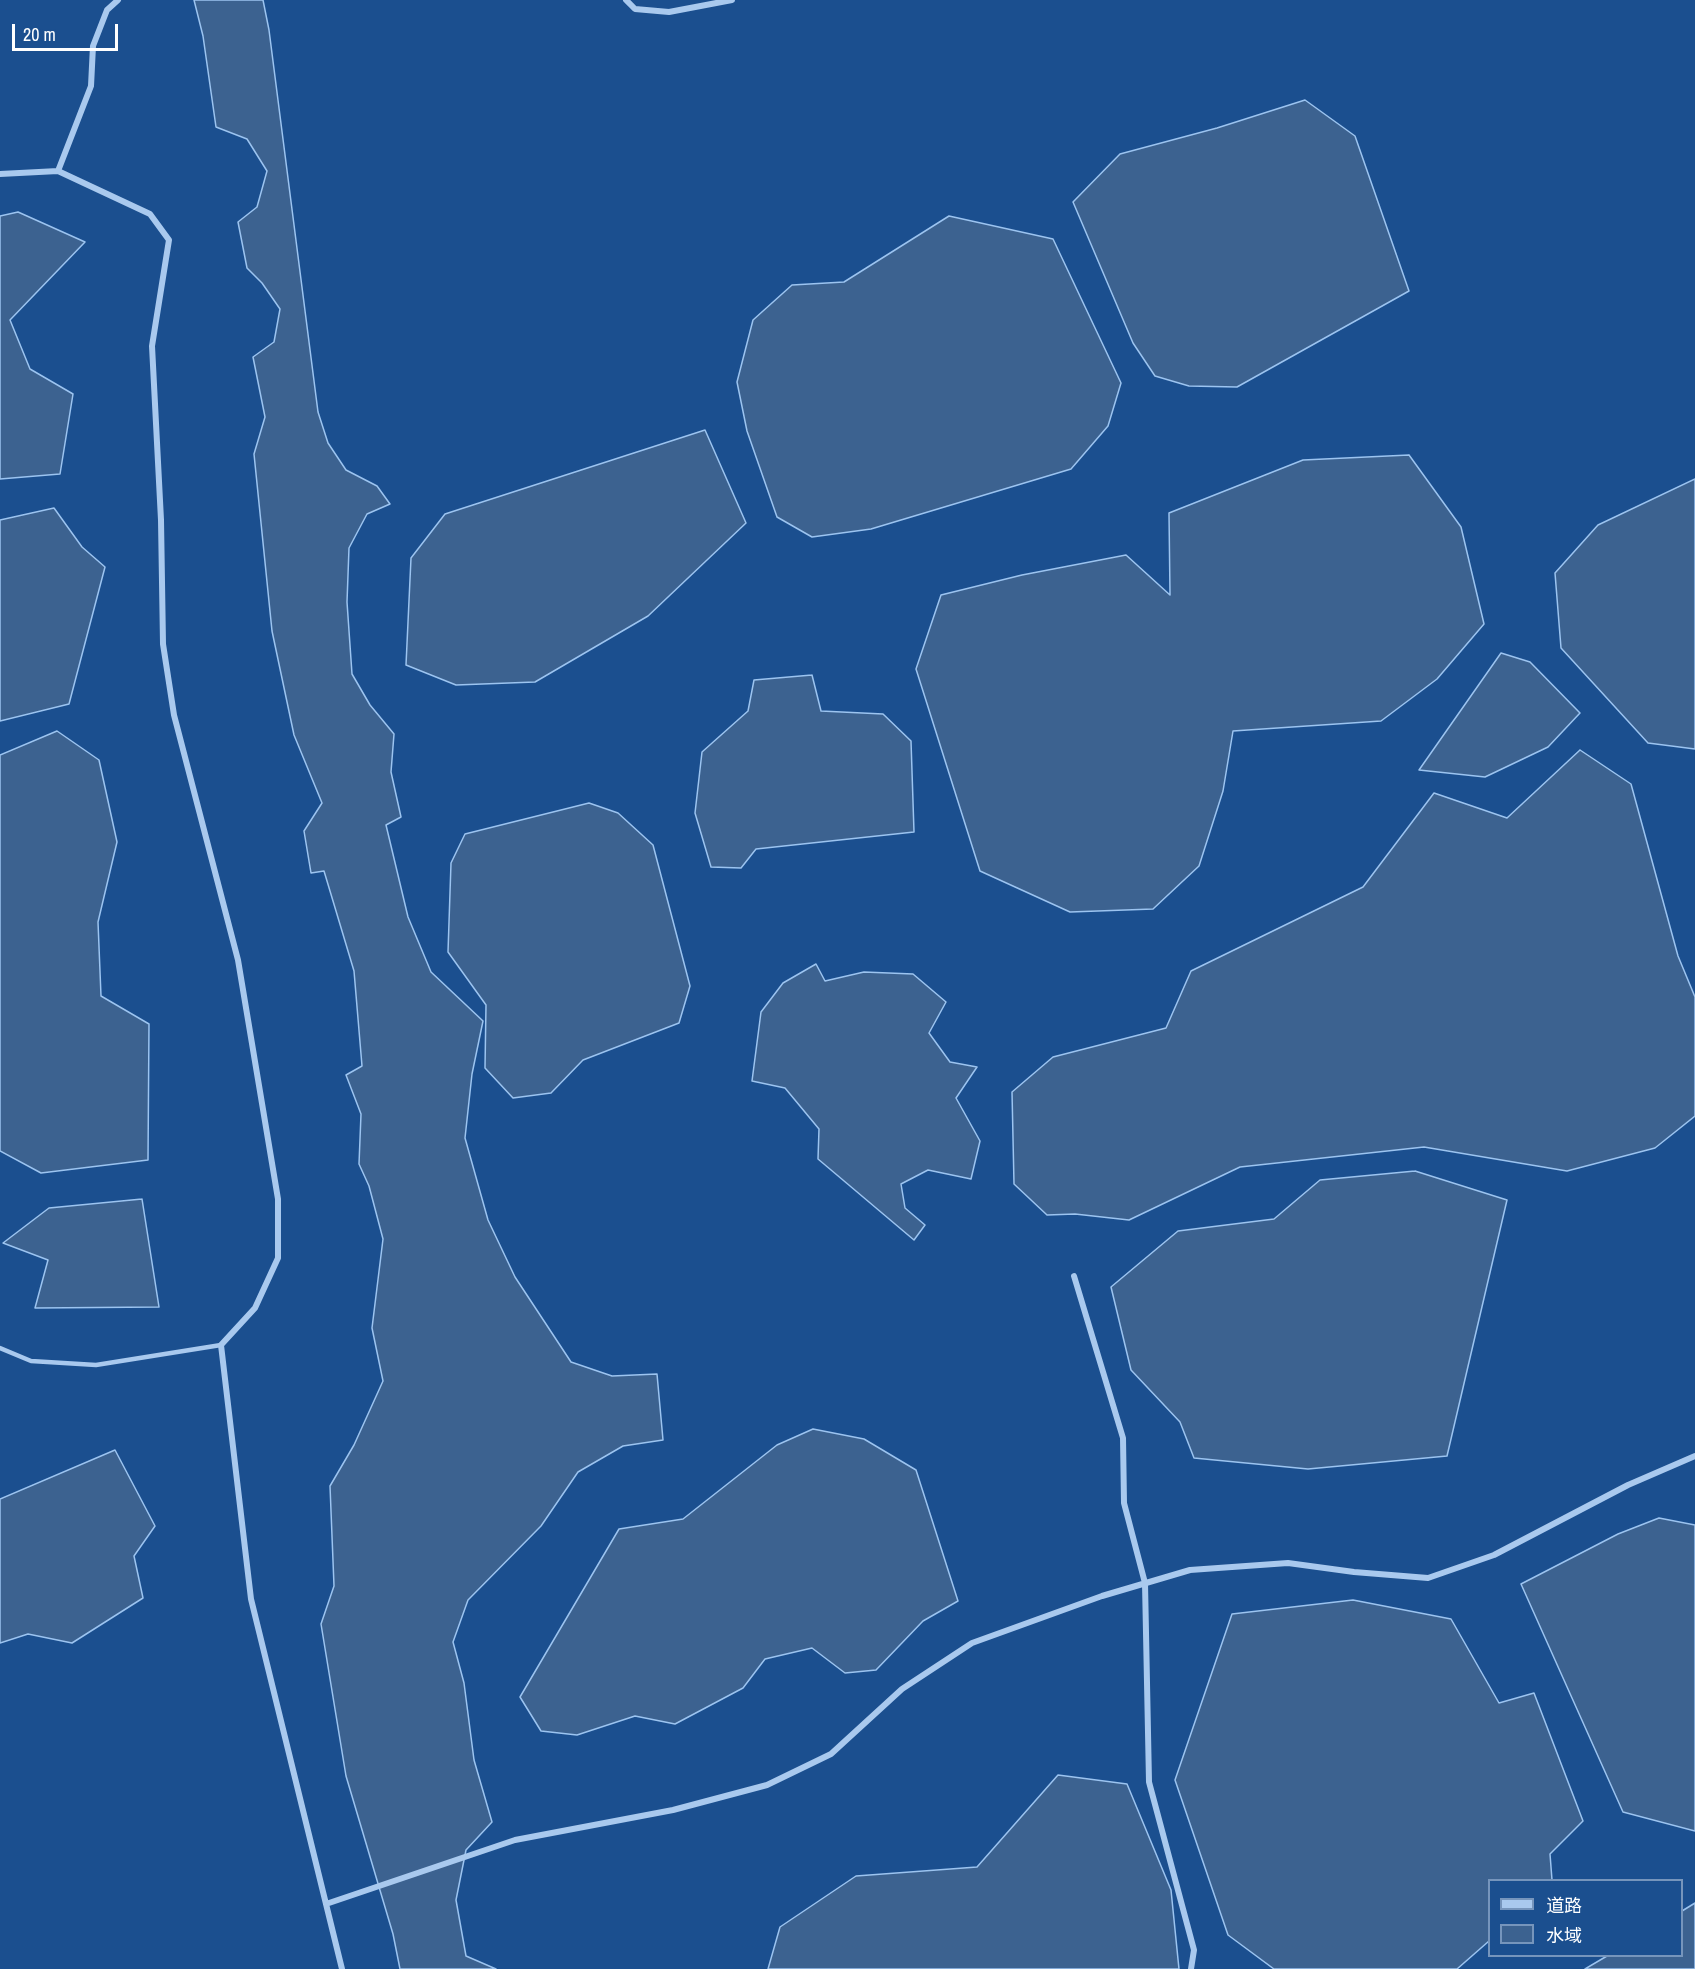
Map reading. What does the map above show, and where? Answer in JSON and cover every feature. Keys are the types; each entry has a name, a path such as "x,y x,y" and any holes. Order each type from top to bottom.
{"street":[{"path":"58,171 91,87 93,46 107,10 118,0"},
{"path":"626,0 635,9 669,12 732,0"},
{"path":"0,174 58,171 150,214 169,240 152,346 161,520 163,644 174,715 238,960 278,1199 278,1258 255,1308 221,1345 251,1599 342,1969"},
{"path":"1074,1276 1123,1438 1124,1503 1145,1583 1149,1782 1194,1950 1191,1969"},
{"path":"326,1904 515,1840 673,1810 767,1785 831,1754 902,1689 972,1643 1102,1596 1190,1570 1288,1563 1354,1572 1428,1578 1494,1556 1628,1485 1695,1456"}],"lane":[{"path":"0,1348 31,1361 96,1365 221,1345"}],"water":[{"path":"194,0 263,0 269,30 318,412 328,443 346,470 377,486 390,504 367,514 349,548 347,602 352,674 370,705 394,734 391,772 401,817 386,825 408,917 431,972 483,1021 472,1074 465,1138 488,1220 515,1277 571,1362 612,1376 657,1374 663,1440 623,1446 578,1472 541,1526 468,1600 453,1642 464,1683 474,1760 492,1822 466,1850 456,1900 466,1956 496,1969 400,1969 393,1934 346,1776 321,1624 334,1586 330,1486 354,1445 383,1381 372,1328 383,1239 369,1186 359,1164 361,1114 346,1075 362,1066 354,971 324,871 311,873 304,831 322,803 294,735 272,631 254,454 265,417 253,357 274,342 280,309 262,283 247,268 238,222 257,207 267,171 247,139 216,127 203,36"},
{"path":"1305,100 1355,136 1409,291 1237,387 1189,386 1155,376 1133,343 1073,202 1120,154 1217,128"},
{"path":"18,212 85,242 10,320 30,369 73,394 60,474 0,479 0,216"},
{"path":"949,216 1053,239 1121,383 1108,426 1071,469 871,529 812,537 777,517 747,431 737,382 753,320 792,285 844,282"},
{"path":"705,430 746,523 648,616 535,682 456,685 406,665 411,558 445,514"},
{"path":"1409,455 1461,527 1484,624 1437,679 1381,721 1233,731 1223,791 1199,866 1153,909 1070,912 980,871 916,669 941,595 1022,575 1126,555 1170,595 1169,513 1303,460"},
{"path":"1695,479 1695,749 1648,743 1561,648 1555,573 1598,525"},
{"path":"54,508 82,547 105,567 69,704 0,721 0,520"},
{"path":"1501,653 1530,662 1580,713 1548,747 1485,777 1419,770"},
{"path":"812,675 821,711 883,714 911,741 914,832 756,849 741,868 711,867 695,813 702,752 748,711 754,680"},
{"path":"57,731 99,760 117,842 98,922 101,996 149,1024 148,1160 41,1173 0,1151 0,755"},
{"path":"1580,750 1631,784 1678,956 1695,997 1695,1116 1655,1148 1567,1171 1424,1147 1240,1167 1129,1220 1075,1214 1047,1215 1014,1184 1012,1092 1053,1057 1166,1028 1191,971 1363,887 1434,793 1507,818"},
{"path":"589,803 618,813 653,845 690,986 679,1023 583,1060 551,1093 513,1098 485,1068 486,1005 448,952 451,863 465,834"},
{"path":"816,964 825,981 864,972 913,974 946,1002 929,1033 950,1062 977,1067 956,1098 980,1141 971,1179 928,1170 901,1184 905,1208 925,1225 914,1240 818,1159 819,1129 785,1088 752,1081 761,1012 783,983"},
{"path":"1415,1171 1507,1200 1447,1456 1308,1469 1194,1458 1180,1422 1131,1370 1111,1287 1178,1231 1274,1219 1320,1180"},
{"path":"142,1199 159,1307 35,1308 48,1260 3,1243 49,1208"},
{"path":"813,1429 864,1439 916,1470 958,1601 923,1621 876,1670 845,1673 812,1648 765,1659 743,1688 675,1724 635,1716 577,1735 541,1731 520,1697 619,1529 683,1519 777,1445"},
{"path":"115,1450 155,1526 134,1556 143,1598 72,1643 28,1634 0,1643 0,1499"},
{"path":"1659,1518 1695,1525 1695,1831 1623,1812 1521,1584 1618,1534"},
{"path":"1353,1600 1451,1619 1499,1703 1534,1693 1583,1821 1550,1854 1552,1879 1488,1879 1488,1942 1457,1969 1274,1969 1228,1935 1175,1780 1232,1614"},
{"path":"1058,1775 1127,1784 1171,1890 1179,1969 768,1969 780,1927 856,1876 977,1867"},
{"path":"1695,1903 1695,1969 1585,1969 1605,1957 1683,1957 1683,1910"}]}
